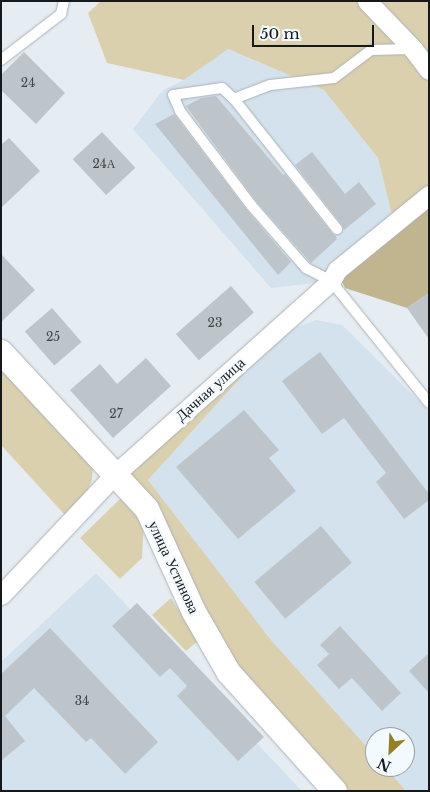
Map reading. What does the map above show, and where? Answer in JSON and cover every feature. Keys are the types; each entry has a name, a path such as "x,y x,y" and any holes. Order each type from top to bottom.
{"street":[{"path":"367,1 413,49 429,70"},
{"name":"Дачная улица","path":"1,595 114,475 331,281 337,270 429,194"},
{"name":"улица Устинова","path":"1,352 147,509 194,612 229,673 335,791"}],"lane":[{"path":"1,60 61,14 64,1"},
{"path":"234,99 270,85 334,78 371,50 413,49"},
{"path":"337,229 234,99 222,88 173,95 180,110 251,205 306,268 331,281 429,403"}],"shaded area":[{"path":"101,1 429,1 429,195 394,223 378,158 324,90 228,49 184,80 107,63 88,13"},
{"path":"227,49 325,90 378,158 394,223 331,281 271,288 133,129 163,90 184,80"},
{"path":"429,195 429,293 407,308 345,288 337,270"},
{"path":"316,320 342,325 429,411 429,791 406,791 394,777 415,777 415,727 365,727 365,745 271,640 148,480 281,333"},
{"path":"281,333 148,480 271,640 365,745 365,777 394,777 406,791 335,791 270,718 119,476"},
{"path":"1,367 93,466 92,480 86,494 65,515 1,445"},
{"path":"121,498 144,521 142,558 120,579 80,538"},
{"path":"96,573 302,791 1,791 1,662"},
{"path":"171,598 198,641 186,651 152,615"}],"building":[{"path":"24,52 65,93 36,124 1,90 1,75"},
{"path":"216,96 283,175 285,174 336,236 337,239 311,263 256,201 186,106 201,98"},
{"path":"174,114 246,209 291,262 278,275 155,124"},
{"path":"102,132 135,168 106,195 73,159"},
{"path":"9,138 40,171 1,208 1,145"},
{"path":"312,152 345,194 359,182 376,204 344,230 295,165"},
{"path":"1,254 35,290 1,322"},
{"path":"231,286 254,312 199,360 176,334"},
{"path":"429,293 429,339 407,308"},
{"path":"52,308 82,342 54,366 25,332"},
{"path":"320,352 429,494 429,500 404,519 376,482 386,473 344,418 322,434 282,381"},
{"path":"146,358 171,386 113,438 70,390 100,364 117,384"},
{"path":"244,410 279,450 269,458 296,491 238,539 176,467"},
{"path":"321,526 352,563 285,619 254,582"},
{"path":"137,603 264,737 238,761 177,696 187,686 170,668 160,677 112,626"},
{"path":"340,626 401,693 382,711 352,678 339,689 317,665 329,654 320,645"},
{"path":"50,628 158,742 125,774 91,738 86,742 34,688 5,716 25,741 1,761 1,674"},
{"path":"429,653 429,693 409,671"}]}
